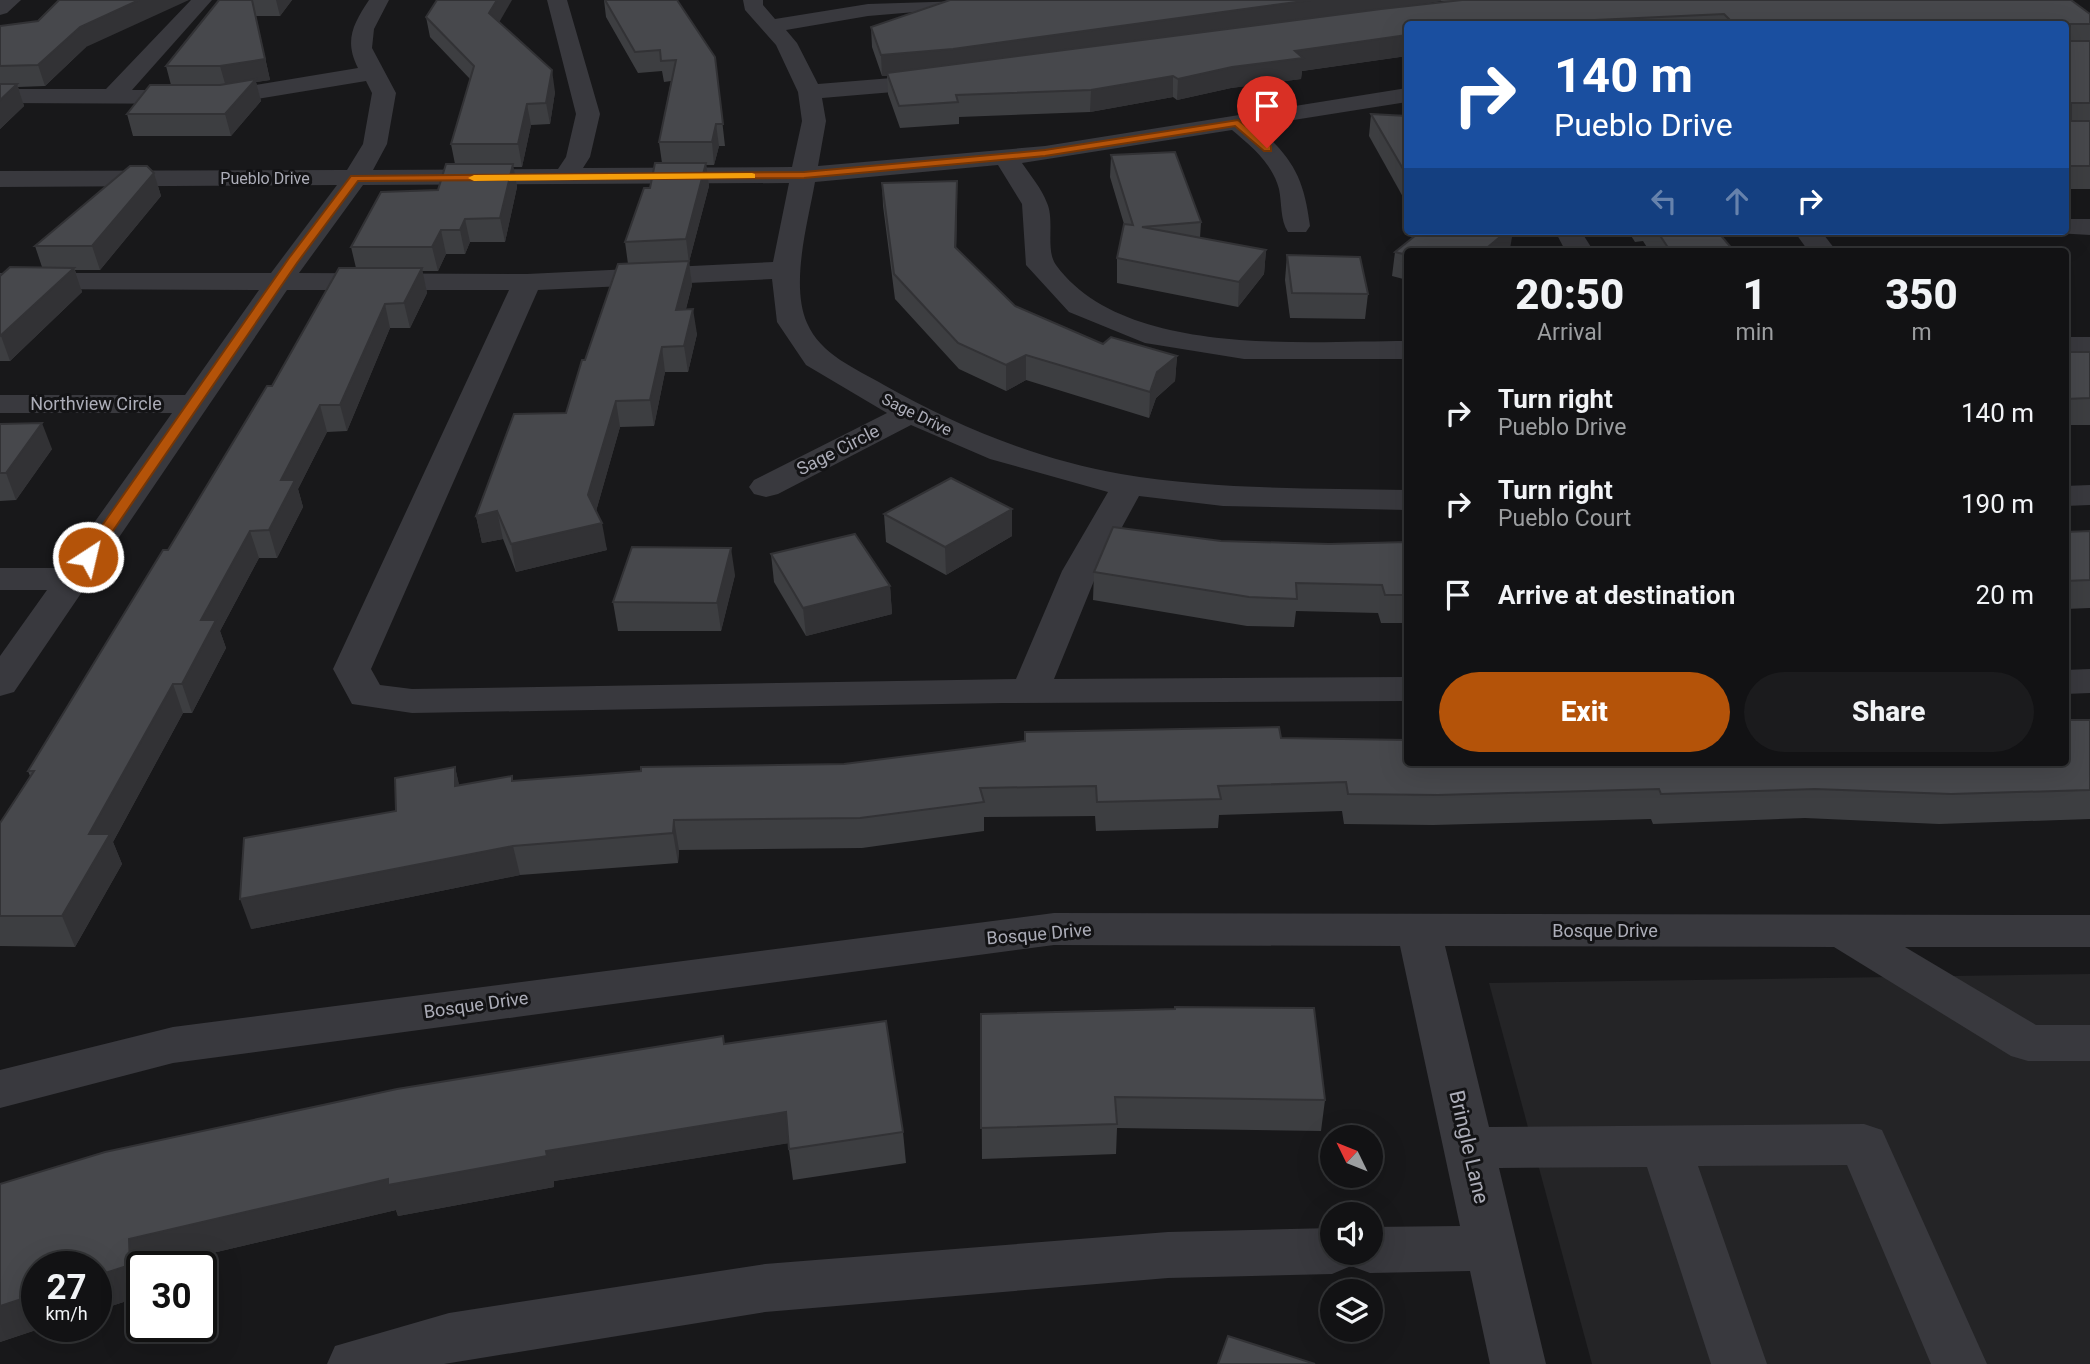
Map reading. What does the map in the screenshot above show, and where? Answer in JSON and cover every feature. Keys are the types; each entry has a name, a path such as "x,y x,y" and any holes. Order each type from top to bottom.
{"street":[{"path":"0,9 12,0"},
{"path":"114,95 202,0"},
{"path":"0,684 279,280 355,178 375,144 384,93 360,52 359,40 363,26 379,0"},
{"path":"557,0 588,114 578,157 564,178"},
{"name":"Sage Drive","path":"753,0 752,6 786,43 810,92 814,121 785,270 792,322 817,359 910,413 1001,453 1129,485 1223,496 1404,500"},
{"path":"769,26 856,11 987,0"},
{"path":"0,96 226,97 371,73"},
{"path":"810,92 968,78"},
{"name":"Pueblo Drive","path":"0,179 804,175 1005,156 1238,123 1404,95"},
{"path":"1238,123 1282,161 1294,195 1297,226"},
{"path":"1005,156 1035,205 1040,265 1079,306 1155,337 1244,350 1404,350"},
{"path":"2069,227 2090,227"},
{"path":"0,281 527,282 785,270"},
{"path":"527,282 352,669 366,695 412,701 1030,691 1404,689"},
{"path":"2069,346 2090,346"},
{"name":"Northview Circle","path":"0,404 193,404"},
{"name":"Sage Circle","path":"766,487 910,413"},
{"path":"1030,691 1080,570 1129,485"},
{"path":"2069,496 2090,495"},
{"path":"0,579 72,579"},
{"path":"2069,682 2090,681"},
{"name":"Bosque Drive","path":"0,1089 173,1045 1054,929 1843,932 2090,930"},
{"name":"Bringle Lane","path":"1419,930 1518,1364"},
{"path":"1843,932 2028,1043 2090,1043"},
{"path":"1469,1148 1864,1144 1959,1364"},
{"path":"1666,1146 1739,1364"},
{"path":"1383,1250 1492,1248"},
{"path":"355,1364 449,1338 765,1288 1168,1255 1320,1251"}],"shaded area":[{"path":"2090,974 2090,1364 1592,1364 1489,983"}],"building":[{"path":"59,0 139,0 80,27 38,65 0,66 0,26 38,21"},
{"path":"219,0 252,0 265,59 220,66 166,66"},
{"path":"437,0 497,0 489,13 552,70 546,103 527,104 518,144 451,144 474,66 426,17"},
{"path":"605,0 677,0 715,57 723,124 716,124 712,142 659,142 676,60 661,61 660,50 635,52"},
{"path":"950,0 1311,0 953,49 881,55 871,27"},
{"path":"1462,0 2071,0 2090,14 2090,24 2070,24 2070,41 2090,41 2090,103 2071,103 2071,121 2090,121 2090,166 2069,166 2069,21 1731,21 1724,14 1576,21 1404,21 1404,35 1295,51 1303,58 1232,67 1178,79 1173,76 1091,90 956,95 958,102 899,106 887,73"},
{"path":"256,79 225,114 127,114 150,85 220,85"},
{"path":"0,84 17,84 0,100"},
{"path":"1371,114 1404,116 1404,171"},
{"path":"1175,152 1201,222 1142,227 1266,250 1239,282 1117,258 1124,224 1133,225 1111,155"},
{"path":"655,163 706,163 686,239 625,242 644,188 650,188"},
{"path":"446,164 513,164 500,218 465,219 460,230 441,230 432,247 351,247 381,192 438,190"},
{"path":"130,166 147,166 154,173 92,246 35,246"},
{"path":"957,181 955,247 1015,306 1103,344 1111,337 1177,356 1157,372 1150,392 1026,355 1006,365 958,343 894,274 882,183"},
{"path":"1416,235 1502,235 1487,248 1404,248 1404,254 1395,252"},
{"path":"1660,235 1720,235 1732,248 1668,248"},
{"path":"1287,255 1360,257 1368,294 1292,293"},
{"path":"689,261 676,310 693,309 684,346 662,347 650,400 616,401 588,495 602,523 511,544 497,511 476,516 514,414 566,413 582,360 585,360 618,264"},
{"path":"10,267 74,268 0,336 0,276"},
{"path":"339,268 422,268 404,303 385,304 340,405 320,405 281,480 295,480 269,530 250,531 201,620 216,620 182,684 173,684 89,834 110,834 62,916 0,916 0,823 34,771 28,771 163,550 168,550 267,386 272,386"},
{"path":"2069,352 2090,352 2090,398 2069,399"},
{"path":"42,423 6,473 0,473 0,424"},
{"path":"951,478 1012,509 945,547 884,514"},
{"path":"1113,527 1221,541 1329,544 1404,542 1404,595 1385,595 1382,585 1296,583 1297,599 1249,597 1094,572"},
{"path":"2090,531 2090,580 2069,581 2069,532"},
{"path":"855,534 890,586 803,608 771,554"},
{"path":"632,547 731,548 717,603 613,602"},
{"path":"2069,720 2090,720 2090,790 1951,794 1815,789 1661,794 1659,789 1438,795 1348,794 1346,782 1218,786 1221,799 1097,802 1096,786 980,788 984,802 860,818 674,820 673,833 513,846 240,899 244,838 396,811 395,778 455,767 455,786 512,776 512,781 641,771 641,767 844,764 1025,741 1025,732 1279,727 1281,738 1404,740 1404,766 2069,766"},
{"path":"1175,1007 1314,1008 1325,1100 1115,1097 1117,1124 981,1128 981,1014"},
{"path":"886,1021 903,1132 789,1149 786,1112 546,1151 547,1156 388,1185 388,1179 129,1239 126,1266 112,1271 112,1251 21,1251 21,1299 0,1306 0,1184 105,1152 397,1089 723,1036 724,1044"},
{"path":"1228,1336 1315,1364 1218,1364"}],"slow traffic":[{"path":"474,178 752,176"}],"route":[{"path":"88,557 293,261 355,178 804,175 1045,153 1238,123 1267,148"}]}
